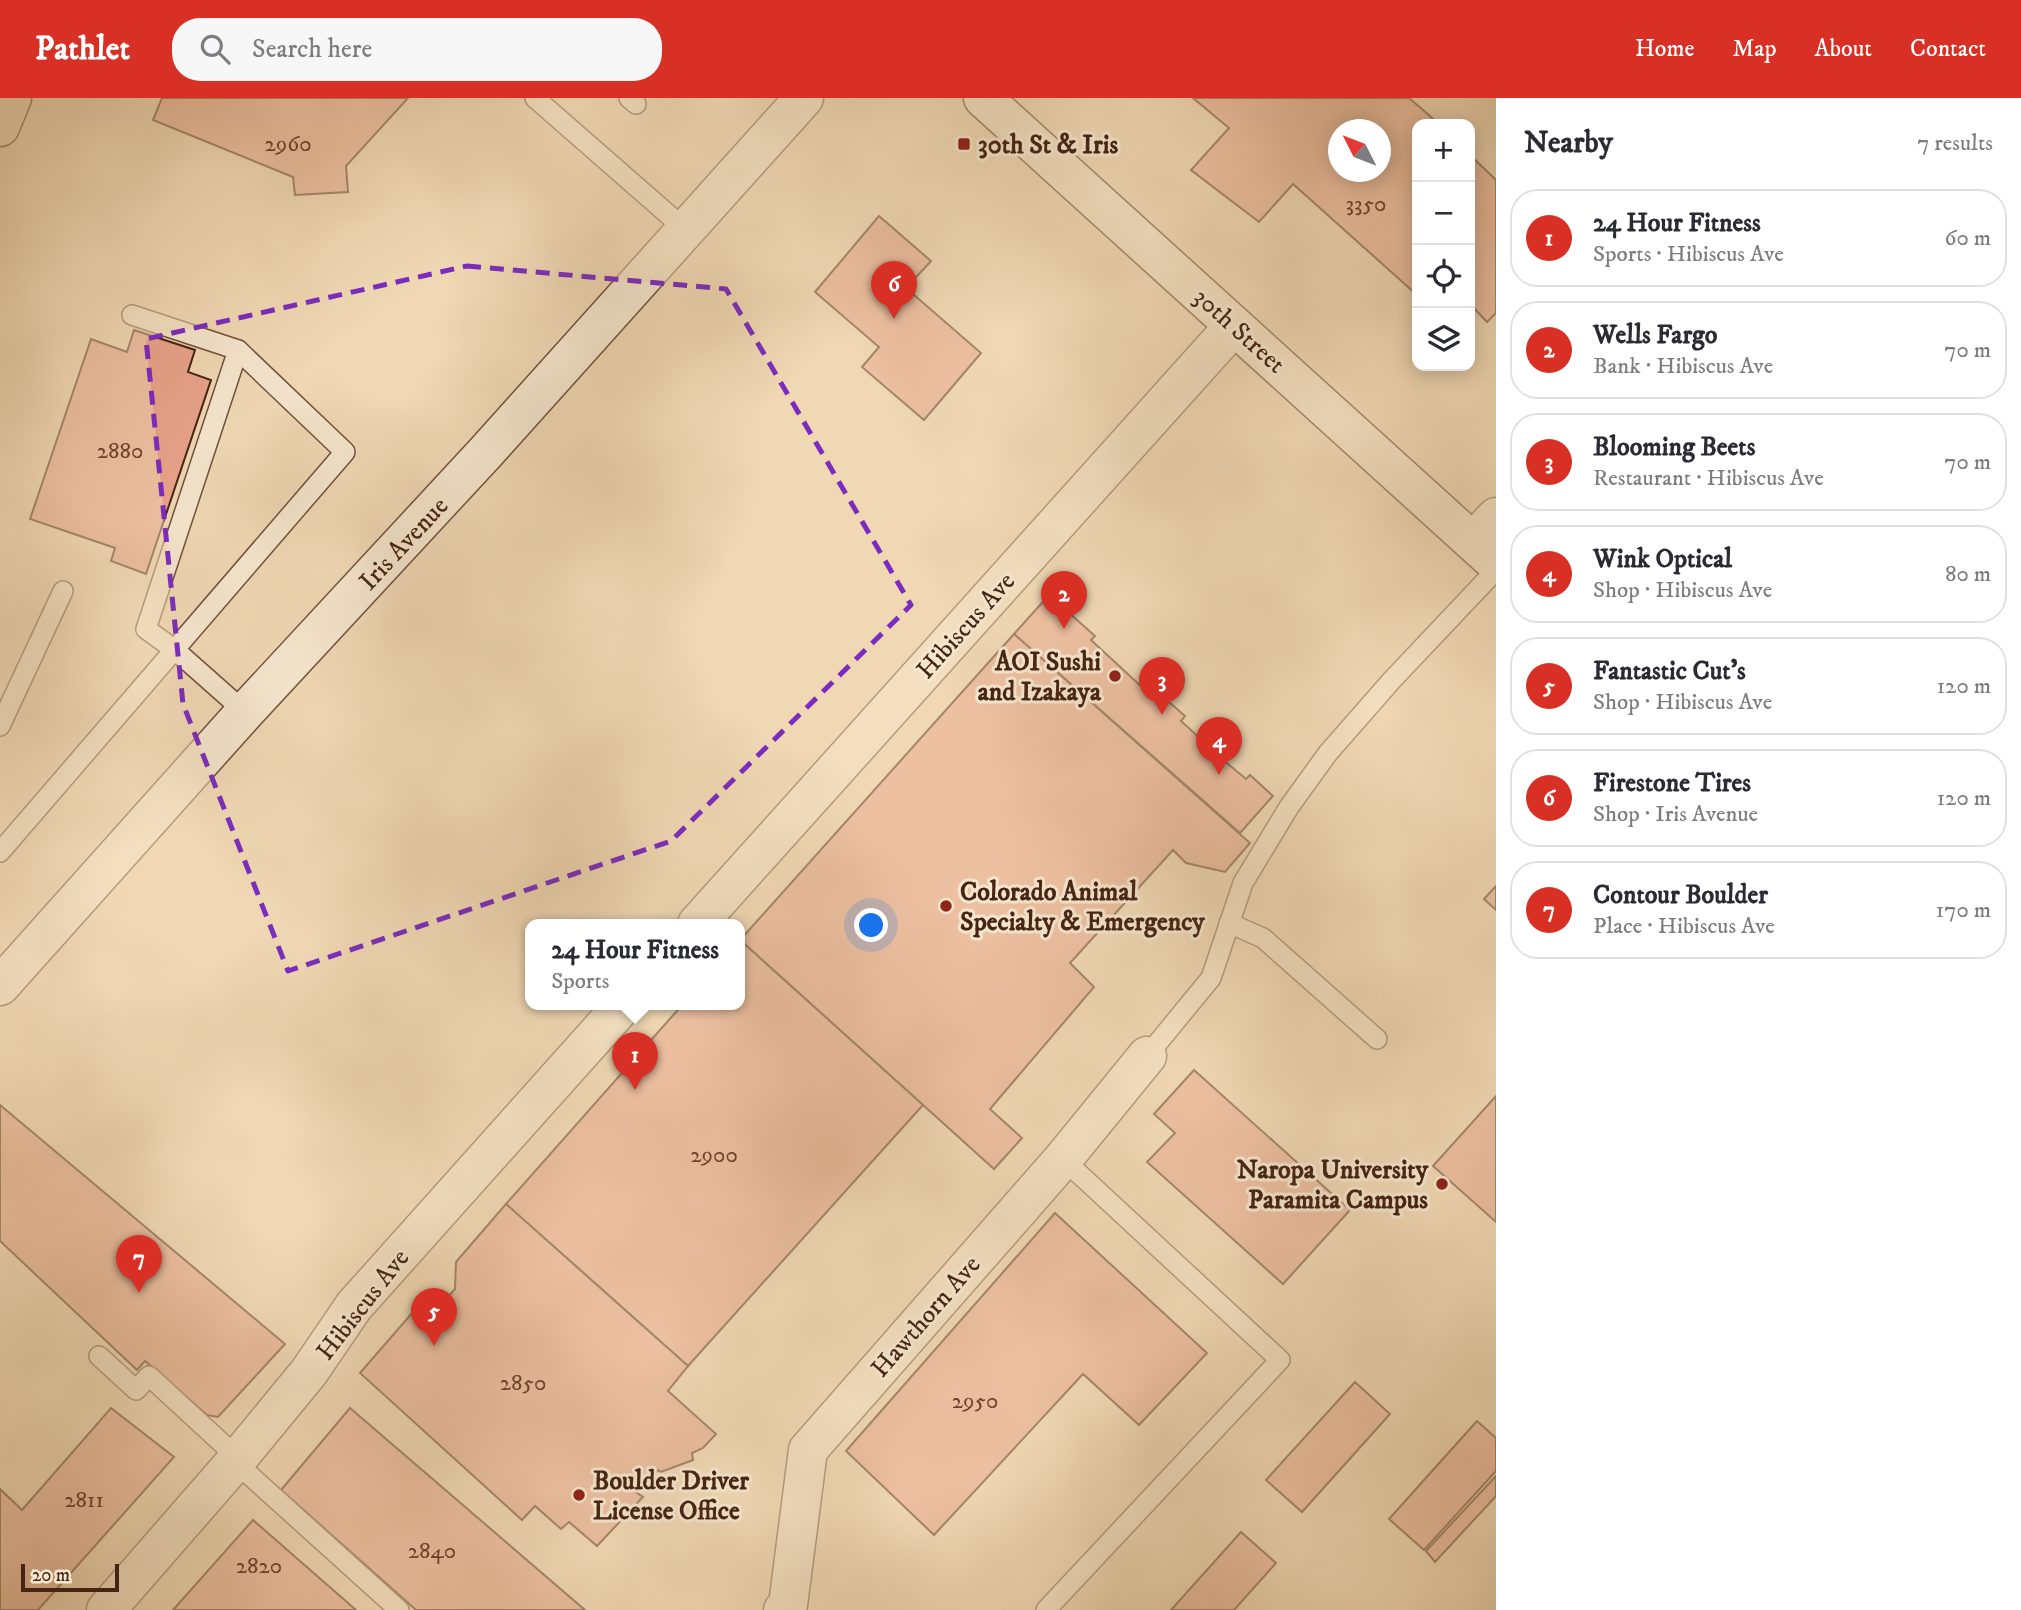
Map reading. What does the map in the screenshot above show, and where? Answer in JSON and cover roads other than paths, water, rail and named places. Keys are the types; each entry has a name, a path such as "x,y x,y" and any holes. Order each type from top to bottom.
{"highway":[{"path":"0,127 12,98"}],"street":[{"name":"Iris Avenue","path":"0,986 245,712 486,452 804,98"},
{"name":"30th Street","path":"983,98 1234,326 1490,548"},
{"name":"Hibiscus Ave","path":"701,919 1234,326"},
{"name":"Hibiscus Ave","path":"106,1610 309,1372 354,1306 619,1010"},
{"name":"Hawthorn Ave","path":"783,1610 788,1605 808,1450 1063,1159 1147,1056"}],"lane":[{"path":"535,98 686,230"},
{"path":"0,852 345,452 238,350 132,315"},
{"path":"238,350 146,629 175,650 245,712"},
{"path":"1147,1056 1210,978 1242,883 1289,807 1328,753 1391,680 1490,548"},
{"path":"0,726 63,591"},
{"path":"1229,923 1263,938 1377,1040"},
{"path":"1046,1610 1280,1360 1063,1159"},
{"path":"99,1356 136,1390 149,1376 236,1460 400,1610"}],"place":[{"name":"30th St & Iris","path":"964,144"},
{"name":"Firestone Tires","path":"894,319"},
{"name":"Wells Fargo","path":"1064,629"},
{"name":"AOI Sushi and Izakaya","path":"1115,676"},
{"name":"Blooming Beets","path":"1162,715"},
{"name":"Wink Optical","path":"1219,775"},
{"name":"Colorado Animal Specialty & Emergency","path":"946,906"},
{"name":"24 Hour Fitness","path":"635,1090"},
{"name":"Naropa University Paramita Campus","path":"1442,1184"},
{"name":"Contour Boulder","path":"139,1293"},
{"name":"Fantastic Cut's","path":"434,1346"},
{"name":"Boulder Driver License Office","path":"579,1495"}]}
